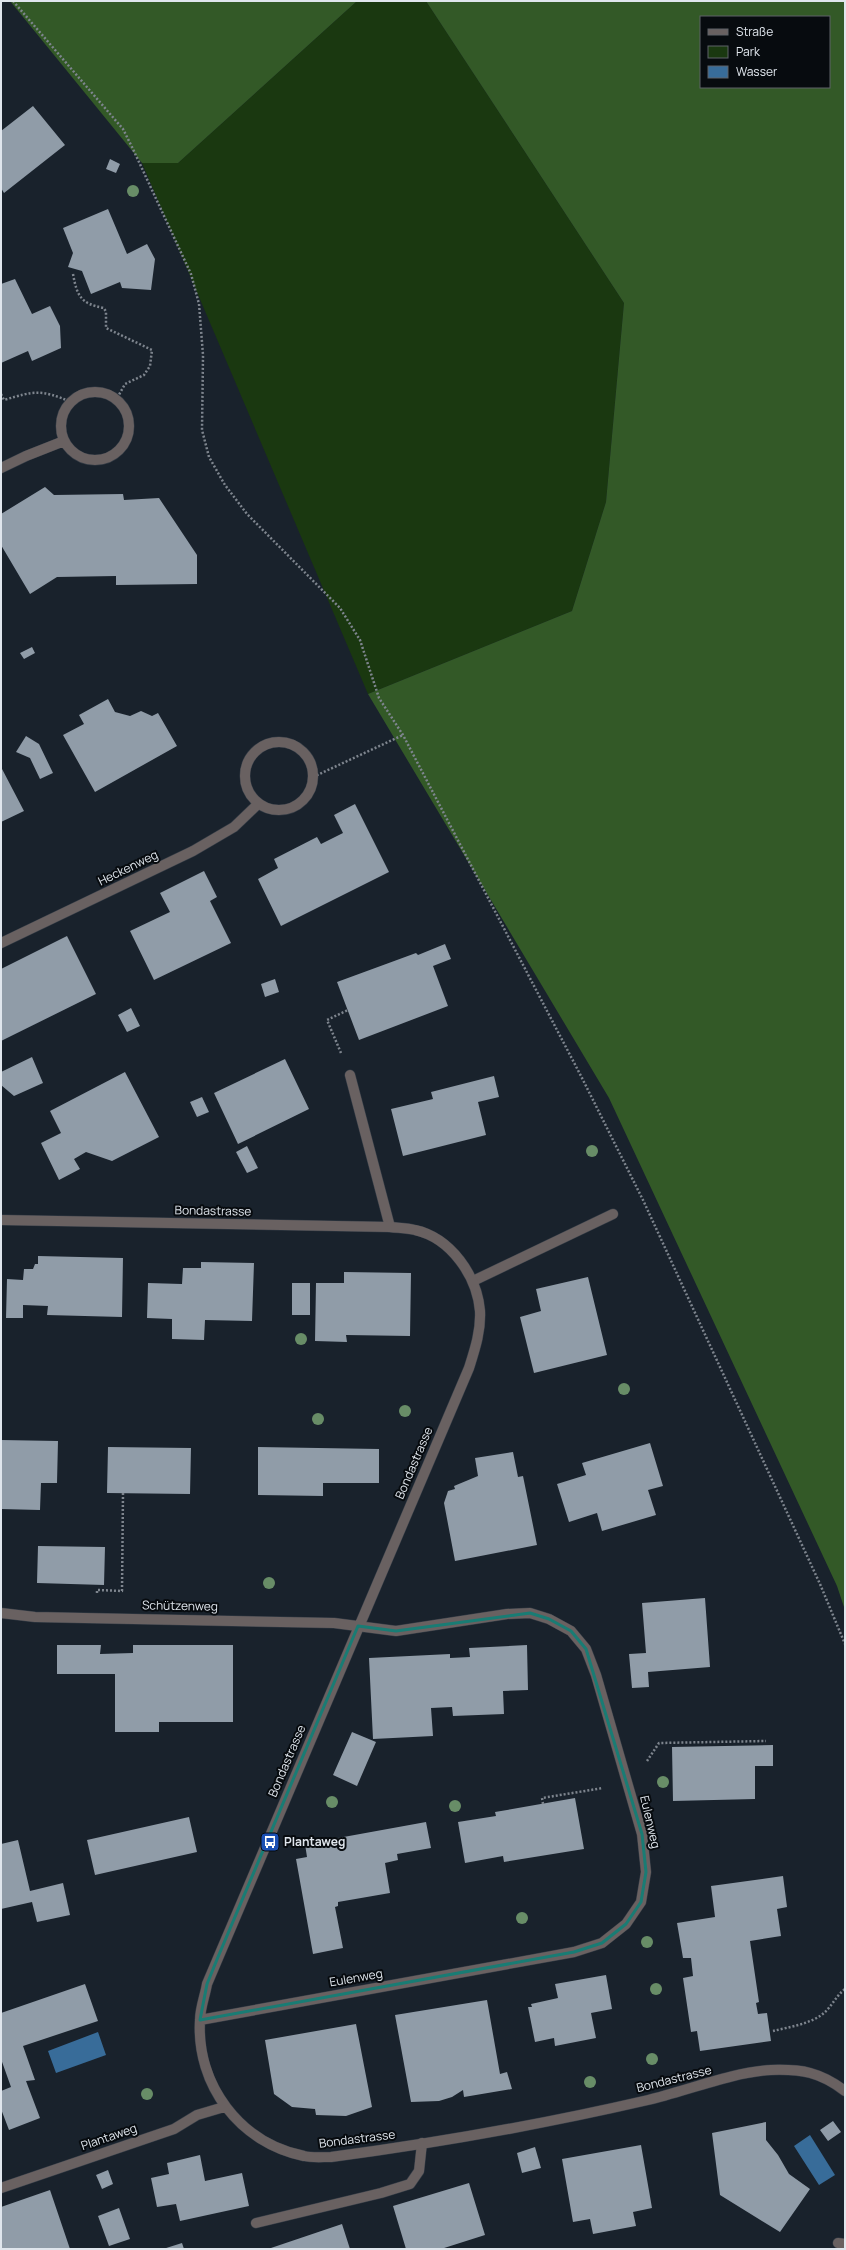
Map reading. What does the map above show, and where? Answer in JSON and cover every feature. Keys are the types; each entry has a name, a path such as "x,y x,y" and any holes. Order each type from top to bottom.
{"street":[{"path":"98,392 108,395 116,400 123,408 128,427 121,447 113,455 102,459 91,460 80,457 71,450 64,441 61,431 62,421 70,402 88,393 98,392"},
{"path":"1,468 64,441"},
{"path":"282,742 295,746 305,754 311,765 313,778 310,790 304,801 293,808 282,811 269,810 258,804 249,795 244,783 244,770 249,758 258,748 269,743 282,742"},
{"name":"Heckenweg","path":"1,943 193,851 234,827 258,804"},
{"path":"350,1075 390,1227"},
{"path":"473,1282 613,1214"},
{"name":"Bondastrasse","path":"1,1220 390,1227 416,1230 440,1241 458,1258 473,1282 480,1311 478,1341 469,1368 207,1984 200,2020 201,2054 213,2088 224,2107 257,2137 280,2149 304,2156 331,2157 422,2143 626,2105 770,2070 805,2071 828,2078 845,2091"},
{"name":"Schützenweg","path":"1,1613 35,1617 334,1623 358,1626"},
{"name":"Eulenweg","path":"200,2020 574,1952 602,1943 626,1924 641,1902 646,1872 642,1834 596,1675 586,1649 571,1631 549,1619 530,1613 507,1614 396,1631 358,1626"},
{"name":"Plantaweg","path":"1,2188 174,2129 198,2115 224,2107"},
{"path":"256,2223 381,2193 410,2184 418,2171 422,2143"}],"path":[{"path":"13,1 123,129 191,274 199,304 203,355 202,430 209,457 225,485 247,514 340,608 360,640 379,698 403,735 581,1076 643,1200 820,1584 845,1644"},
{"path":"73,274 76,288 83,301 93,306 104,308 106,328 152,350 150,366 144,375 125,384 116,400"},
{"path":"1,394 4,400 27,393 46,392 70,402"},
{"path":"313,778 403,735"},
{"path":"348,1010 327,1020 350,1075"},
{"path":"109,1591 122,1591 123,1493"},
{"path":"543,1804 542,1798 627,1782 642,1770 659,1743 766,1741"},
{"path":"773,2031 811,2020 824,2013 839,1994 845,1989"}],"highlighted area":[{"path":"530,1613 549,1619 571,1631 586,1649 642,1834 646,1872 641,1902 626,1924 602,1943 574,1952 200,2020 207,1984 358,1626 396,1631"}],"green space":[{"path":"10,1 357,1 178,163 142,163"},
{"path":"357,1 426,1 624,303 606,502 572,611 368,694 142,163 178,163"},
{"path":"426,1 845,1 845,1610 837,1586 609,1098 368,694 572,611 606,502 624,303"}],"water":[{"path":"98,2032 106,2055 56,2073 48,2051"},
{"path":"810,2135 835,2175 819,2185 794,2146"}],"building":[{"path":"33,106 65,145 4,193 1,188 1,131"},
{"path":"110,159 120,164 116,173 106,169"},
{"path":"108,209 127,254 147,244 155,259 151,290 122,288 120,282 91,294 82,271 68,267 73,253 63,228"},
{"path":"15,279 32,314 50,306 60,326 61,348 32,361 28,351 1,363 1,284"},
{"path":"45,487 54,495 123,494 124,500 159,498 197,555 197,584 116,585 116,576 57,577 30,594 1,545 1,514"},
{"path":"32,647 35,653 24,659 20,653"},
{"path":"108,699 115,712 130,716 141,711 152,716 158,713 177,746 95,792 63,735 84,724 79,715"},
{"path":"26,736 39,744 53,773 40,779 30,758 16,752"},
{"path":"1,767 24,811 1,822"},
{"path":"355,804 389,872 281,926 258,879 278,868 274,859 317,837 321,844 343,833 334,815"},
{"path":"204,871 217,897 210,901 231,943 154,980 130,931 170,912 160,893"},
{"path":"67,936 96,994 1,1041 1,969"},
{"path":"445,944 451,959 433,966 448,1006 359,1040 337,982 416,953 418,955"},
{"path":"275,979 279,992 265,997 261,984"},
{"path":"131,1008 140,1026 127,1032 118,1015"},
{"path":"32,1057 43,1083 14,1096 1,1085 1,1072"},
{"path":"285,1059 309,1109 238,1144 214,1093"},
{"path":"125,1072 159,1137 112,1161 86,1152 74,1159 80,1169 59,1180 41,1143 61,1133 50,1111"},
{"path":"494,1076 499,1097 478,1102 486,1135 403,1156 391,1109 433,1099 431,1092"},
{"path":"202,1097 209,1112 197,1117 190,1102"},
{"path":"247,1146 258,1168 247,1173 236,1152"},
{"path":"38,1256 123,1258 122,1317 47,1315 48,1306 23,1305 23,1318 6,1318 7,1279 23,1280 24,1269 33,1269 35,1264 38,1264"},
{"path":"201,1262 254,1263 252,1321 205,1320 204,1340 172,1339 172,1319 147,1318 148,1283 182,1284 183,1268 201,1268"},
{"path":"344,1272 411,1273 410,1336 346,1335 347,1342 315,1341 316,1283 344,1283"},
{"path":"588,1277 607,1355 534,1373 520,1317 541,1311 536,1289"},
{"path":"292,1283 310,1283 310,1315 292,1315"},
{"path":"1,1440 58,1441 57,1483 41,1483 40,1510 1,1509"},
{"path":"650,1443 663,1486 648,1490 656,1515 602,1531 597,1513 569,1522 557,1484 586,1475 582,1463"},
{"path":"108,1447 191,1448 190,1494 107,1493"},
{"path":"258,1447 379,1449 379,1483 323,1483 323,1496 258,1495"},
{"path":"513,1452 518,1477 523,1476 537,1545 455,1561 444,1503 448,1491 455,1489 454,1486 478,1476 475,1458"},
{"path":"38,1546 105,1547 104,1585 37,1583"},
{"path":"705,1598 710,1667 648,1672 649,1687 632,1688 629,1654 646,1653 642,1603"},
{"path":"57,1645 101,1645 100,1654 133,1653 133,1645 233,1645 233,1722 159,1722 159,1732 115,1732 115,1674 57,1674"},
{"path":"527,1645 528,1690 503,1691 504,1714 453,1716 452,1707 431,1708 433,1736 373,1739 369,1658 450,1654 450,1658 470,1657 469,1648"},
{"path":"352,1732 376,1742 357,1786 333,1775"},
{"path":"773,1745 773,1766 755,1766 755,1799 673,1801 672,1747"},
{"path":"575,1798 584,1849 504,1862 503,1856 465,1863 458,1822 496,1816 495,1812"},
{"path":"189,1817 197,1852 95,1875 87,1840"},
{"path":"426,1822 431,1848 397,1854 398,1860 385,1863 390,1893 338,1902 338,1906 335,1907 343,1948 313,1954 296,1859 307,1857 305,1844"},
{"path":"18,1840 30,1891 63,1883 70,1915 37,1922 32,1902 1,1909 1,1844"},
{"path":"783,1876 787,1907 777,1909 781,1936 750,1941 759,2002 756,2003 758,2014 767,2013 771,2041 700,2051 697,2031 691,2032 683,1978 693,1976 691,1958 683,1958 677,1923 715,1917 711,1886"},
{"path":"606,1975 612,2009 591,2013 596,2038 555,2046 554,2038 535,2042 528,2007 532,2007 531,2004 558,1998 555,1984"},
{"path":"85,1984 98,2021 23,2046 35,2080 26,2081 40,2118 9,2130 1,2109 1,2091 11,2087 1,2059 1,2013"},
{"path":"487,2000 500,2074 507,2072 512,2089 464,2097 463,2090 452,2097 439,2101 411,2102 395,2015"},
{"path":"356,2024 372,2107 346,2116 316,2115 315,2109 292,2107 274,2094 265,2040"},
{"path":"833,2121 841,2132 828,2141 820,2130"},
{"path":"766,2122 766,2140 778,2155 789,2174 810,2189 780,2232 720,2195 712,2133"},
{"path":"641,2145 652,2208 633,2212 636,2226 593,2234 590,2219 573,2222 562,2159"},
{"path":"535,2147 541,2168 522,2173 517,2153"},
{"path":"200,2155 205,2181 242,2173 249,2206 180,2221 176,2204 157,2207 151,2178 169,2174 167,2163"},
{"path":"108,2170 113,2184 102,2189 96,2175"},
{"path":"469,2183 485,2235 441,2249 406,2249 393,2206"},
{"path":"50,2190 70,2249 1,2249 1,2207"},
{"path":"119,2208 130,2239 109,2246 98,2216"},
{"path":"342,2224 350,2249 268,2249"},
{"path":"182,2243 184,2249 163,2249"}],"place":[{"name":"Plantaweg","path":"270,1842"}]}
